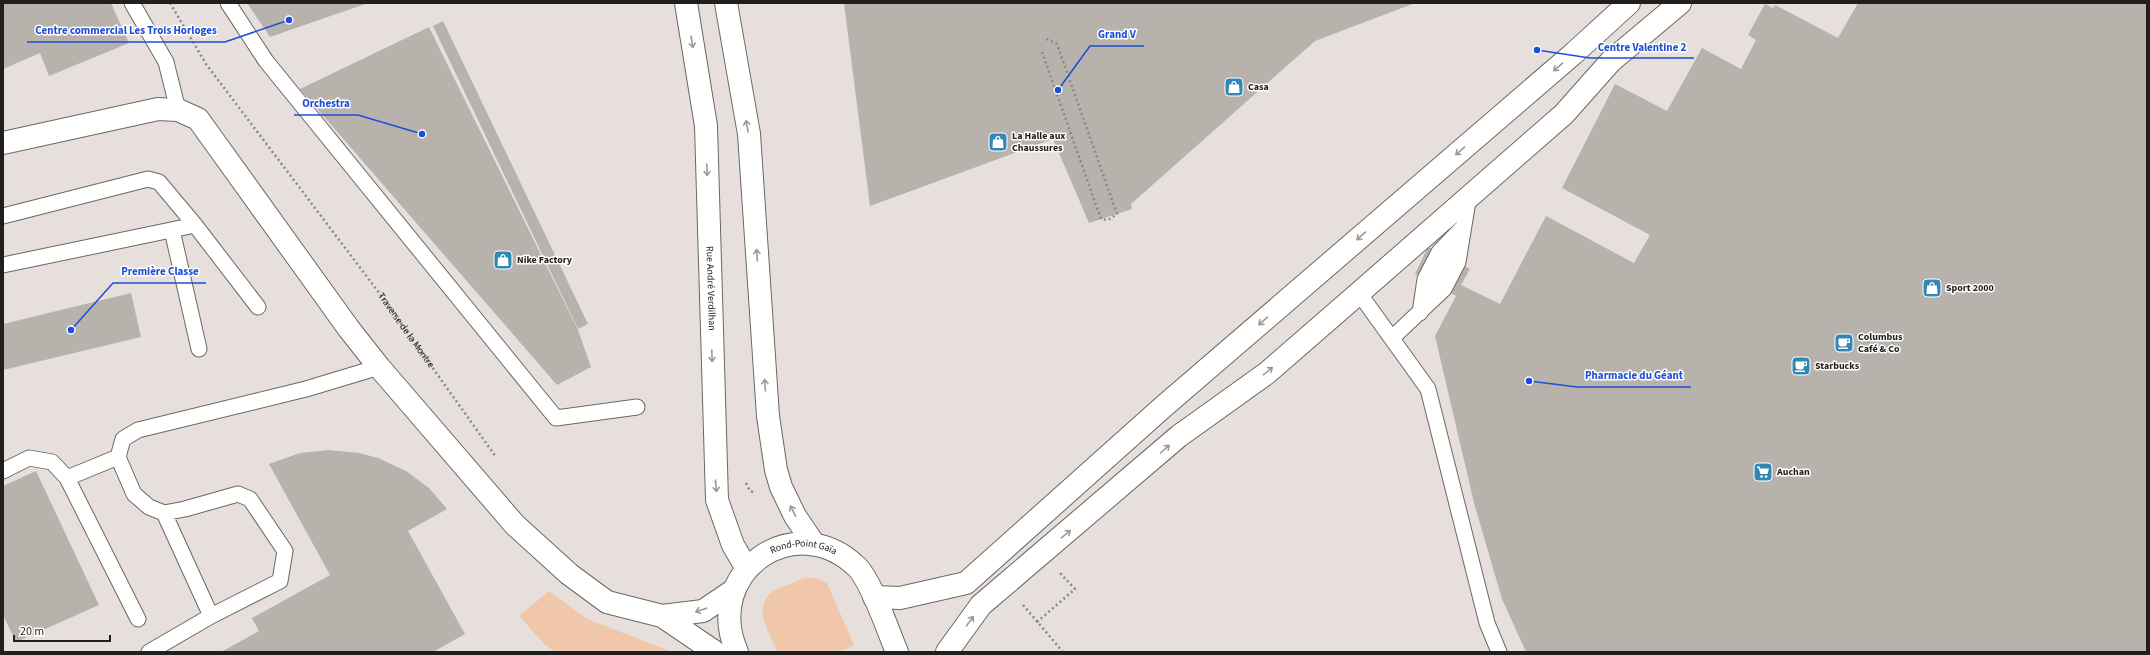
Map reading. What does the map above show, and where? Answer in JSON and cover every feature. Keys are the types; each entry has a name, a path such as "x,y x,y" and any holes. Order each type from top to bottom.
{"street":[{"name":"Rue André Verdilhan","path":"686,3 706,126 714,474 717,500 733,545 747,569"},
{"path":"726,3 749,134 768,416 776,470 781,487 795,516 814,544"},
{"path":"874,597 900,598 966,583 1163,407 1573,54 1629,3"},
{"path":"947,652 981,605 1179,436 1267,373 1469,195 1564,114 1611,61 1680,3"},
{"path":"3,143 158,109 178,110 198,120 349,329 379,368 515,525 569,574 607,602 662,616 708,647"},
{"name":"Rond-Point Gaïa","path":"738,652 729,623 729,605 734,590 747,569 757,558 772,550 790,544 814,544 838,551 858,568 874,597 897,652"},
{"path":"662,616 703,611 734,590"}],"lane":[{"path":"132,3 166,62 178,110"},
{"path":"228,3 266,61 556,418 637,407"},
{"path":"3,216 148,180 159,182 195,225 258,307"},
{"path":"1392,338 1420,313 1464,226 1469,195"},
{"path":"3,266 195,225"},
{"path":"172,230 199,349"},
{"path":"1359,293 1428,389 1487,623 1499,652"},
{"path":"149,652 211,616 280,581 285,551 250,499 238,494 186,509 164,513 149,507 134,494 118,458 123,439 138,430 306,389 379,368"},
{"path":"3,471 29,458 52,462 67,478 138,619"},
{"path":"67,478 118,458"},
{"path":"164,513 211,616"}],"path":[{"name":"Traverse de la Montre","path":"170,3 206,64 383,298 497,458"},
{"path":"1042,52 1101,219 1108,220 1118,214 1057,44 1045,38"},
{"path":"714,474 732,471 743,476 750,491 759,494 781,487"},
{"path":"1037,622 1075,589 1058,571 1053,576"},
{"path":"1027,599 1021,604 1063,652"}],"shaded area":[{"path":"804,578 816,578 827,583 854,645 839,652 778,652 767,630 763,615 765,600 770,594 781,587"},
{"path":"549,591 587,619 672,652 555,652 544,644 519,616"}],"building":[{"path":"3,3 111,3 129,43 49,76 40,53 3,69"},
{"path":"247,3 368,3 270,37"},
{"path":"844,3 1415,3 1315,41 1131,204 1132,209 1089,223 1053,139 870,206"},
{"path":"1858,3 2147,3 2147,652 1526,652 1502,599 1474,503 1435,336 1456,296 1415,274 1428,247 1470,269 1461,285 1500,304 1546,216 1634,263 1650,235 1562,188 1615,84 1667,111 1702,48 1741,69 1756,40 1748,35 1765,4 1773,8 1775,5 1838,38"},
{"path":"443,21 588,324 578,329 433,26"},
{"path":"429,27 578,330 591,367 557,385 300,89"},
{"path":"131,293 141,337 3,370 3,324"},
{"path":"329,450 359,453 378,458 406,471 429,488 447,509 408,531 465,634 433,652 221,652 259,631 252,618 330,575 269,464 300,453"},
{"path":"36,471 99,605 16,642 3,615 3,486"}],"place":[{"name":"Centre commercial Les Trois Horloges","path":"289,20"},
{"name":"Centre Valentine 2","path":"1537,50"},
{"name":"Casa","path":"1234,87"},
{"name":"Grand V","path":"1058,90"},
{"name":"Orchestra","path":"422,134"},
{"name":"La Halle aux Chaussures","path":"998,142"},
{"name":"Nike Factory","path":"503,260"},
{"name":"Sport 2000","path":"1932,288"},
{"name":"Première Classe","path":"71,330"},
{"name":"Columbus Café & Co","path":"1844,343"},
{"name":"Starbucks","path":"1801,366"},
{"name":"Pharmacie du Géant","path":"1529,381"},
{"name":"Auchan","path":"1763,472"}]}
